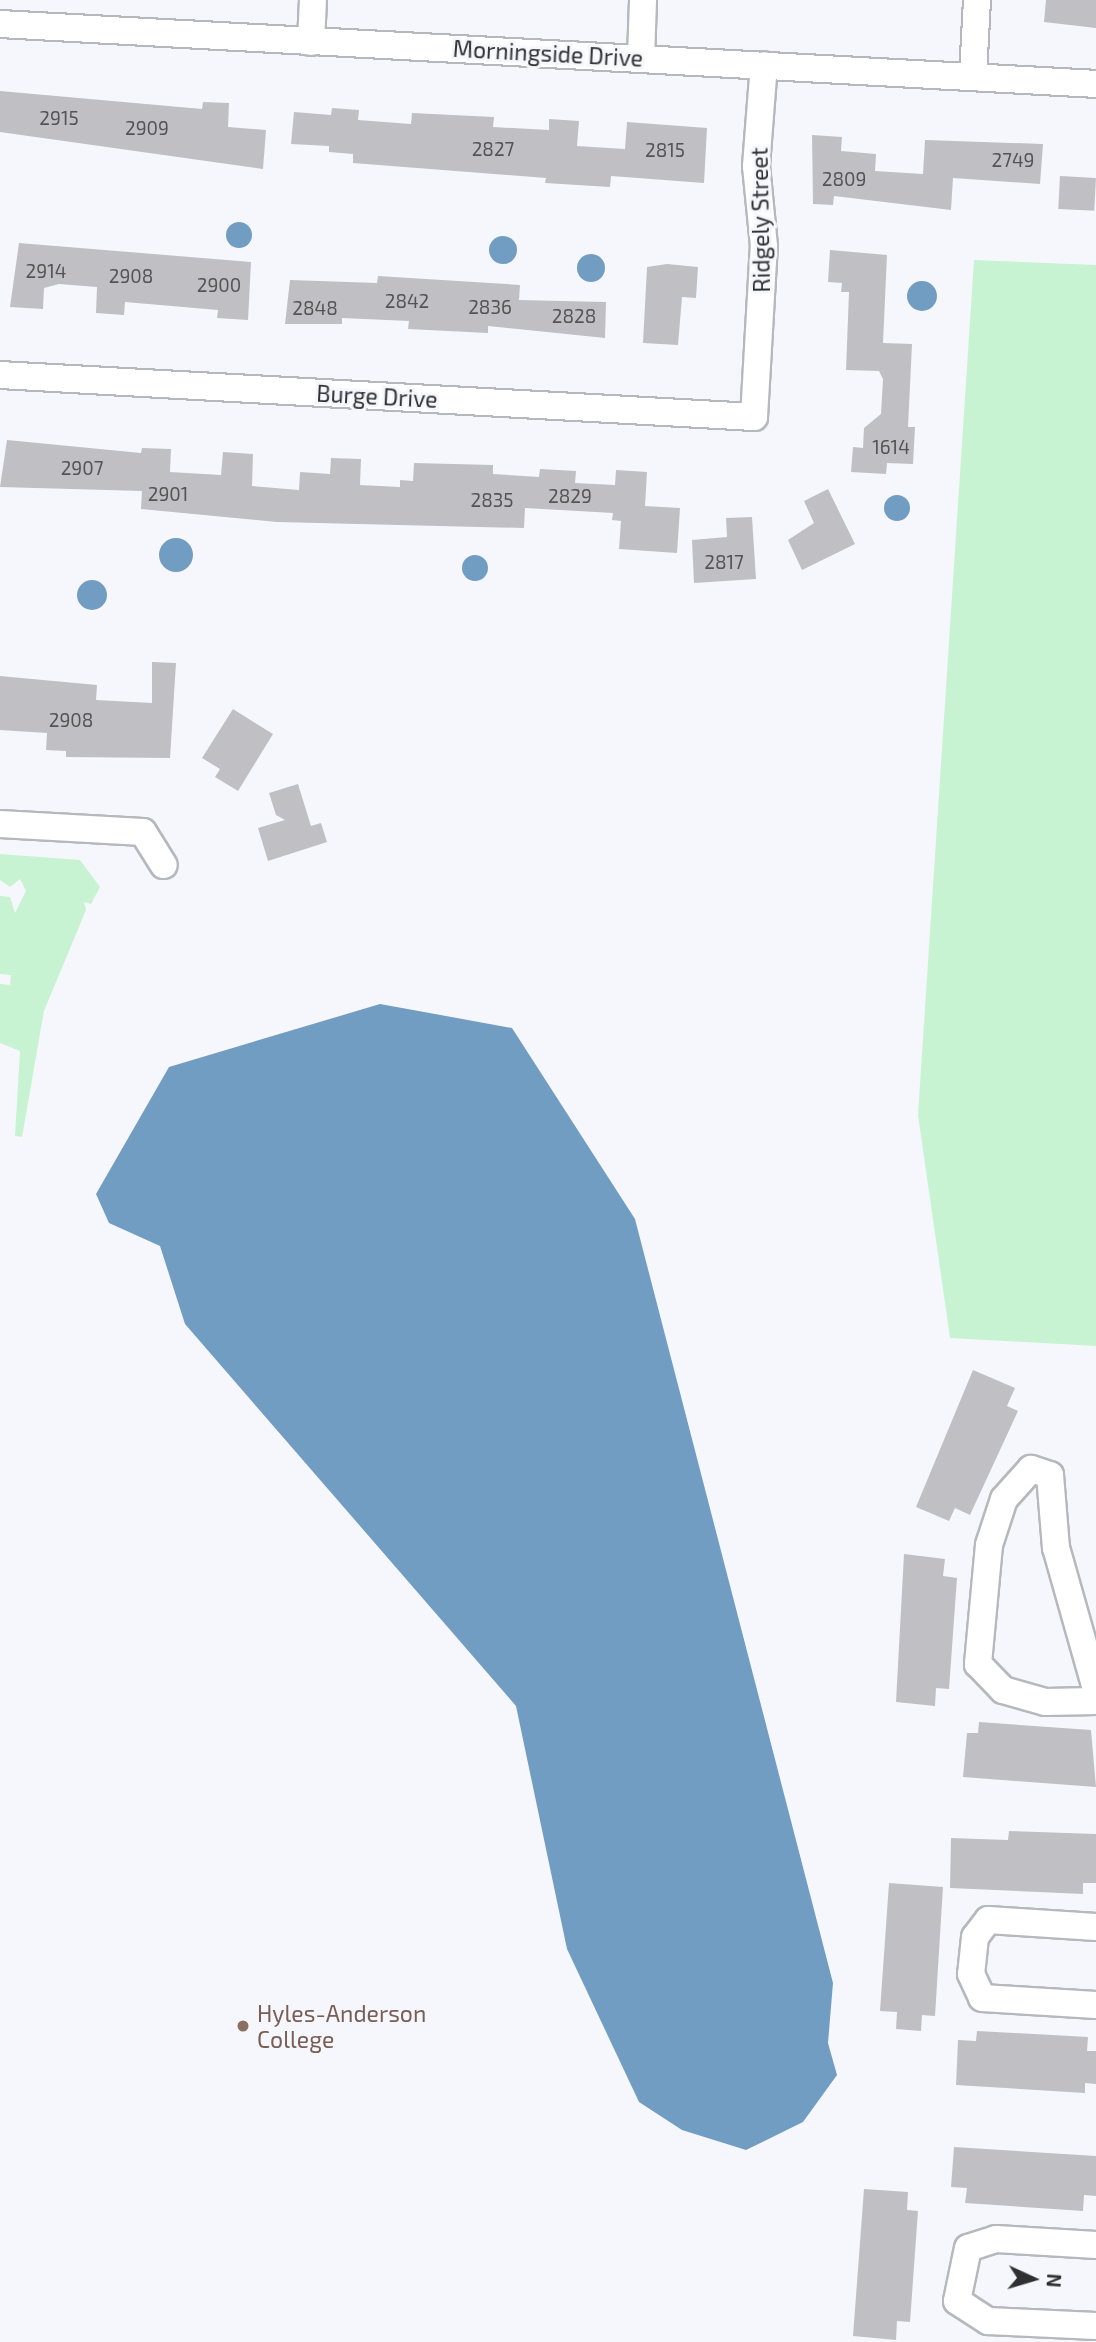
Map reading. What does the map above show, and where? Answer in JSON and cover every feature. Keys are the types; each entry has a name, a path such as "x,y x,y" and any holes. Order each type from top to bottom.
{"street":[{"path":"311,42 313,0"},
{"path":"640,58 643,0"},
{"path":"973,76 977,0"},
{"name":"Morningside Drive","path":"0,24 1096,84"},
{"name":"Ridgely Street","path":"754,417 764,246 756,166 764,65"},
{"name":"Burge Drive","path":"0,375 754,417"},
{"path":"0,824 143,832 164,865"},
{"path":"1096,1689 1056,1548 1051,1475 1031,1469 1004,1499 989,1545 978,1664 1003,1690 1045,1702 1096,1701"},
{"path":"1096,1927 988,1920 975,1937 971,1974 982,1998 1096,2005"},
{"path":"1096,2245 996,2239 968,2248 957,2301 988,2321 1096,2326"}],"green space":[{"path":"974,260 1096,265 1096,1346 950,1338 918,1115"},
{"path":"0,854 80,860 100,887 91,904 84,902 86,910 44,1011 22,1137 15,1136 20,1051 0,1043 0,984 10,985 11,975 0,974 0,896 10,897 15,913 26,891 20,879 10,887 0,880"}],"water":[{"path":"239,222 248,226 252,235 248,244 239,248 230,244 226,235 230,226"},
{"path":"503,236 513,240 517,250 513,260 503,264 493,260 489,250 493,240"},
{"path":"591,254 601,258 605,268 601,278 591,282 581,278 577,268 581,258"},
{"path":"922,281 933,285 937,296 933,307 922,311 911,307 907,296 911,285"},
{"path":"897,495 906,499 910,508 906,517 897,521 888,517 884,508 888,499"},
{"path":"176,538 188,543 193,555 188,567 176,572 164,567 159,555 164,543"},
{"path":"475,555 484,559 488,568 484,577 475,581 466,577 462,568 466,559"},
{"path":"92,580 103,584 107,595 103,606 92,610 81,606 77,595 81,584"},
{"path":"380,1004 512,1028 635,1219 833,1983 828,2043 837,2075 803,2122 746,2150 682,2130 639,2102 567,1949 516,1706 185,1324 160,1246 109,1223 96,1194 169,1067"}],"building":[{"path":"1046,0 1096,0 1096,28 1044,22"},
{"path":"0,91 202,109 203,102 229,103 228,127 266,130 263,169 0,132"},
{"path":"332,108 359,110 358,120 411,124 412,113 494,117 493,127 549,130 549,119 579,121 577,146 625,149 627,122 707,128 704,183 611,176 610,187 545,183 546,178 353,163 353,154 329,152 329,146 291,144 294,112 331,115"},
{"path":"812,135 842,137 841,151 876,154 875,171 923,174 925,140 1043,144 1040,184 953,178 951,210 834,196 833,205 813,204"},
{"path":"1060,176 1096,178 1094,211 1058,209"},
{"path":"19,243 251,262 248,320 217,318 218,310 125,302 124,315 96,313 97,287 59,284 44,288 43,309 10,307"},
{"path":"830,250 887,255 883,343 912,344 908,427 915,427 913,464 887,463 886,474 851,472 853,447 863,448 864,428 881,414 883,379 879,371 846,370 849,292 841,292 842,283 828,282"},
{"path":"667,264 698,267 696,298 682,297 678,345 643,343 647,267"},
{"path":"378,276 520,285 519,300 606,302 605,338 488,326 488,333 408,329 409,321 342,318 342,324 285,324 290,280 377,283"},
{"path":"7,440 141,453 142,448 171,449 170,472 221,475 223,452 253,454 252,486 299,490 300,472 330,474 331,458 361,459 360,485 400,487 400,480 413,481 414,463 493,465 493,474 539,477 540,469 576,471 575,483 615,485 616,470 647,472 645,506 680,508 677,553 619,549 621,521 612,520 613,513 525,508 524,528 277,522 141,509 142,491 0,487"},
{"path":"828,489 855,544 802,570 788,540 814,523 804,501"},
{"path":"752,517 756,579 694,583 692,540 727,537 726,518"},
{"path":"152,662 176,663 170,758 66,757 66,751 46,750 47,733 0,730 0,676 97,685 96,700 152,703"},
{"path":"233,709 273,734 238,791 215,777 220,769 202,758"},
{"path":"298,784 311,826 321,823 327,842 268,861 258,828 285,820 276,815 269,793"},
{"path":"973,1370 1015,1388 1007,1406 1018,1411 970,1515 955,1508 949,1521 916,1507"},
{"path":"904,1554 945,1559 943,1576 957,1578 949,1689 936,1688 935,1706 896,1702"},
{"path":"979,1722 1091,1730 1096,1787 963,1777 967,1733 978,1733"},
{"path":"1009,1831 1096,1834 1096,1883 1083,1883 1083,1894 950,1888 951,1838 1008,1840"},
{"path":"889,1883 943,1887 935,2016 922,2015 921,2031 896,2029 897,2012 880,2011"},
{"path":"977,2031 1088,2037 1087,2051 1096,2051 1096,2084 1085,2083 1085,2093 956,2085 958,2040 976,2041"},
{"path":"954,2147 1096,2156 1096,2196 1084,2195 1083,2211 965,2203 967,2188 951,2187"},
{"path":"864,2189 908,2192 907,2210 918,2211 910,2322 897,2321 896,2340 853,2336"}],"place":[{"name":"Hyles-Anderson College","path":"243,2026"}]}
